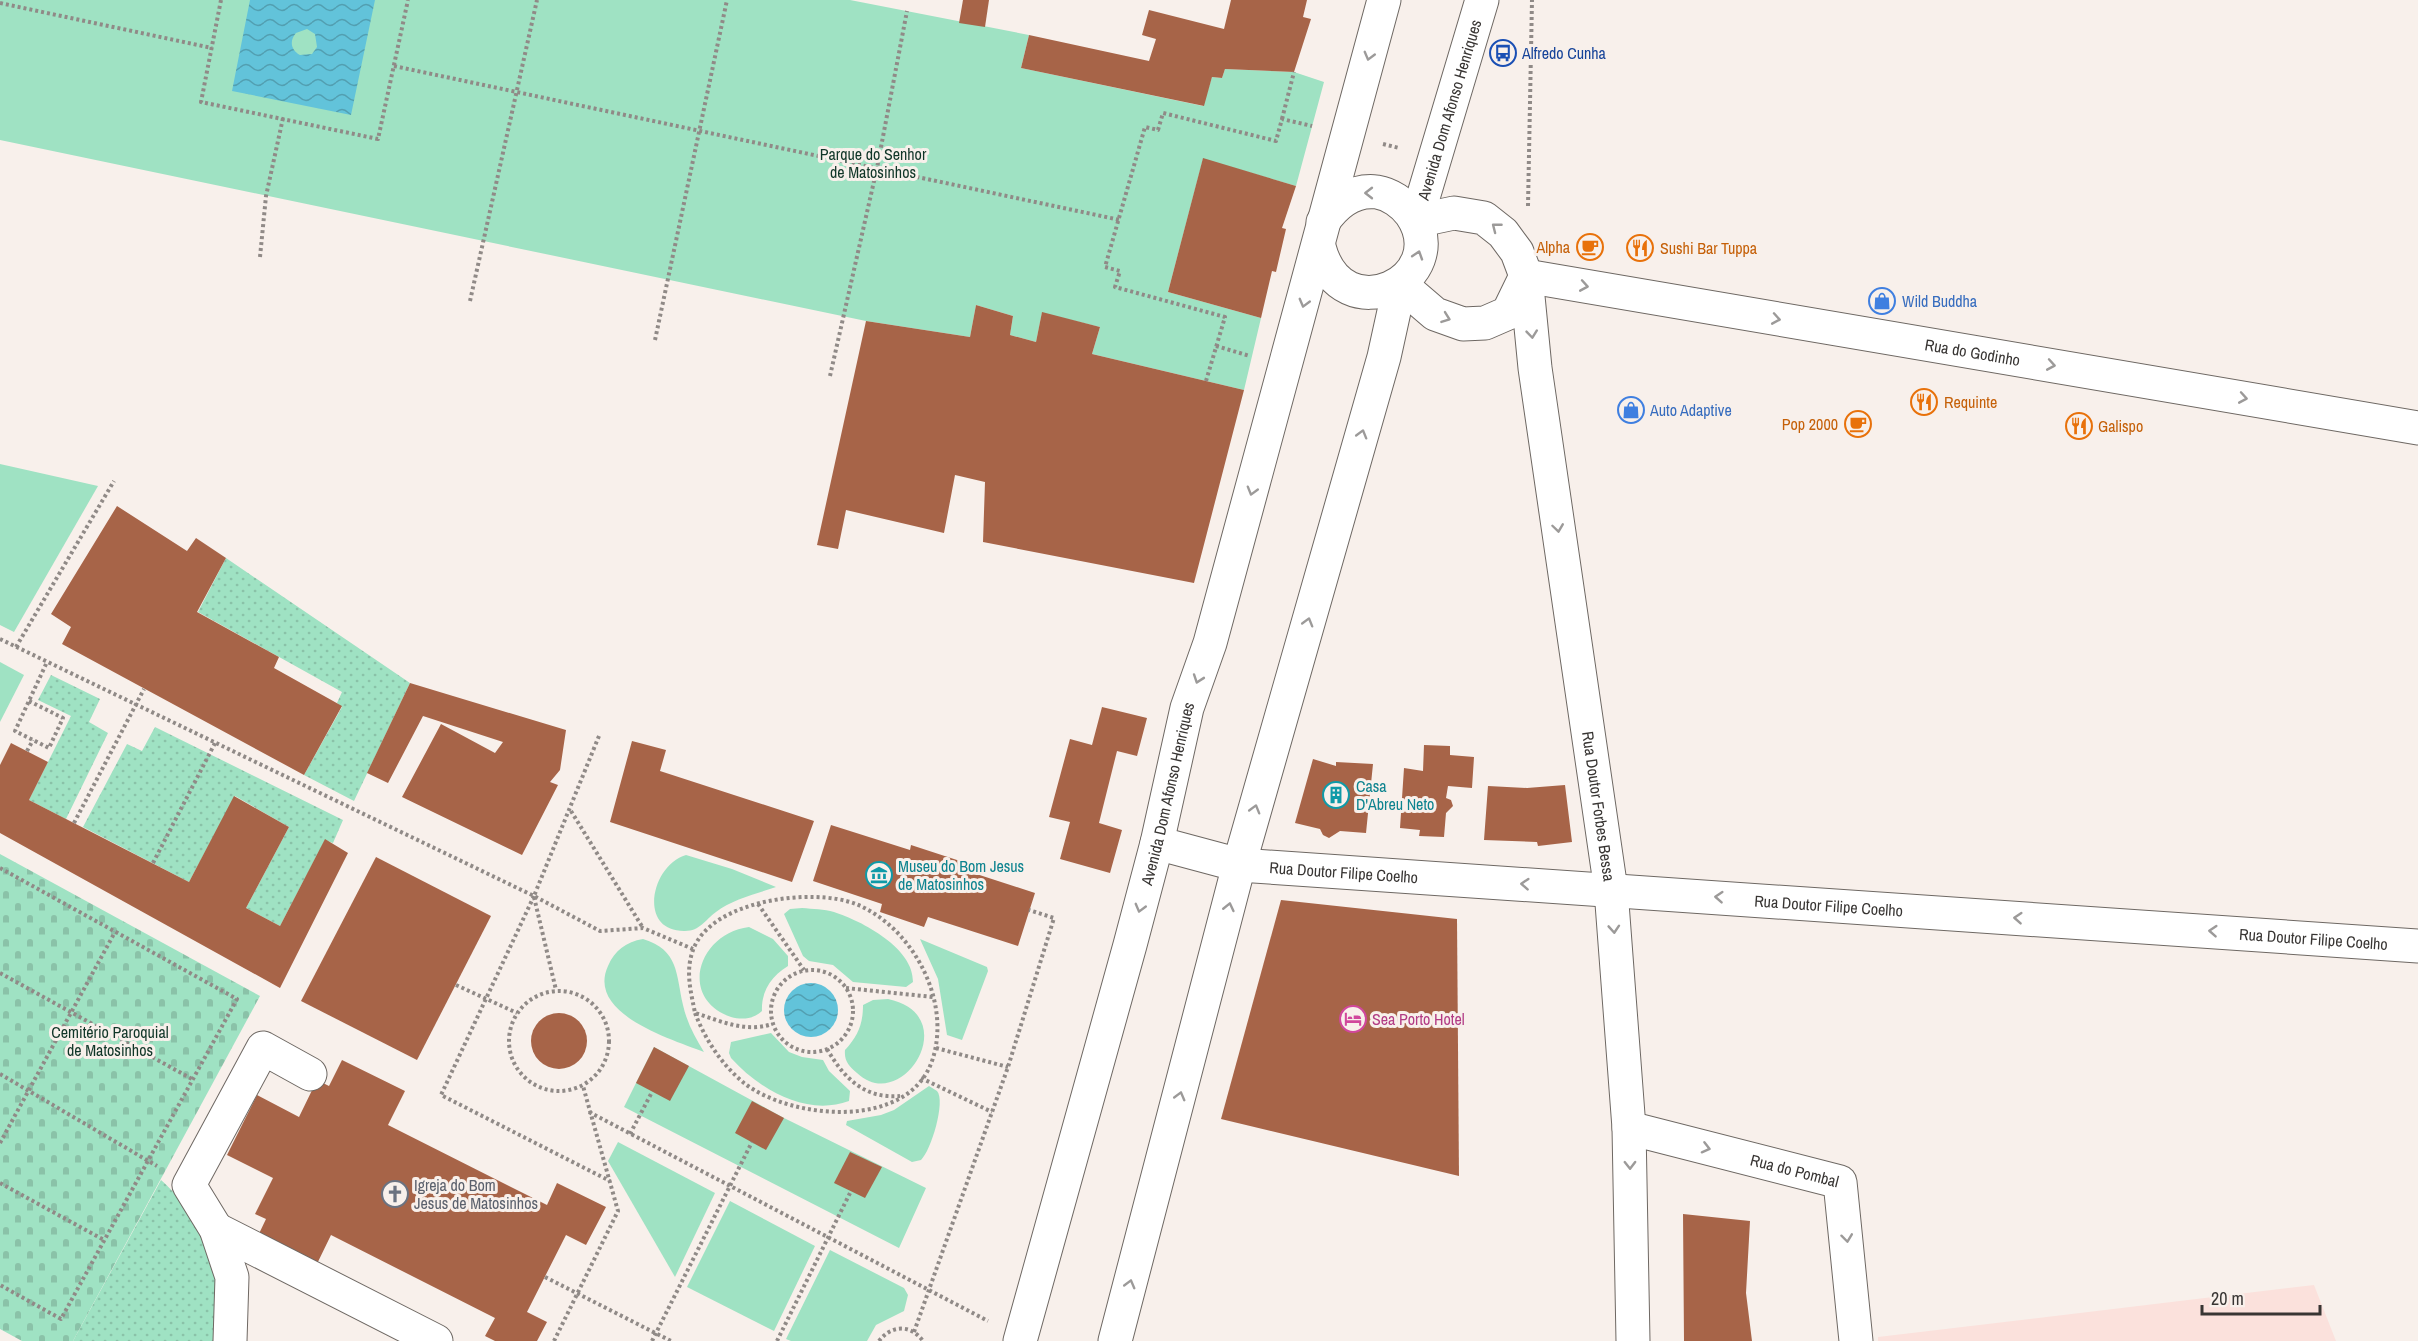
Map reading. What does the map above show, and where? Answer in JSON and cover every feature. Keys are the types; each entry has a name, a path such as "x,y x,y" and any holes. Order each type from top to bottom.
{"street":[{"name":"Avenida Dom Afonso Henriques","path":"1020,1339 1157,843 1187,708 1210,643 1384,0"},
{"name":"Avenida Dom Afonso Henriques","path":"1416,221 1482,0"},
{"name":"Avenida Dom Afonso Henriques","path":"1115,1341 1239,865 1384,357 1400,284 1412,271 1421,250 1422,234 1407,208 1394,198 1378,192 1361,192 1346,198 1333,208 1322,234"},
{"path":"1322,234 1323,261 1331,275 1349,288 1371,293 1400,284 1435,314 1462,324 1485,323 1508,313 1526,276 1517,252 1503,232 1484,218 1454,213 1416,221"},
{"name":"Rua do Godinho","path":"1526,276 2418,428"},
{"name":"Rua Doutor Forbes Bessa","path":"1526,276 1535,368 1611,890 1629,1128 1633,1341"},
{"name":"Rua Doutor Filipe Coelho","path":"1157,843 1239,865 2418,946"},
{"path":"230,1341 232,1278 216,1228 189,1185 262,1048 310,1074"},
{"name":"Rua do Pombal","path":"1629,1128 1840,1182 1856,1341"},
{"path":"216,1228 436,1341"}],"path":[{"path":"221,0 201,102 378,139 408,0"},
{"path":"470,301 537,0"},
{"path":"655,340 697,130 727,0"},
{"path":"1528,207 1532,0"},
{"path":"0,3 212,48"},
{"path":"830,376 877,168 907,11"},
{"path":"394,66 1120,219"},
{"path":"1206,381 1225,317 1115,287 1120,271 1104,267 1120,219 1144,127 1158,130 1163,113 1276,141 1294,72"},
{"path":"260,257 266,196 283,118"},
{"path":"1282,119 1347,135"},
{"path":"16,647 114,481"},
{"path":"0,639 534,896 600,931 644,928 693,950"},
{"path":"29,701 63,718 49,748 15,731 47,662"},
{"path":"74,823 144,688"},
{"path":"599,736 571,810 534,896 441,1095 610,1181"},
{"path":"27,751 33,740"},
{"path":"153,863 215,743"},
{"path":"571,810 644,928"},
{"path":"0,868 237,999 61,1319 0,1285"},
{"path":"534,896 555,990"},
{"path":"807,896 856,904 882,921 911,948 928,980 937,1021 936,1048 932,1061 921,1078 903,1095 883,1104 846,1112 807,1110 775,1101 744,1083 729,1069 699,1027 688,976 693,950 700,938 721,920 758,904 807,896"},
{"path":"758,904 804,970"},
{"path":"914,1332 1008,1067 1054,918 1029,910"},
{"path":"0,1143 116,932"},
{"path":"804,970 832,975 845,988 853,1007 852,1020 838,1043 814,1052 789,1045 779,1036 772,1024 770,1010 772,996 791,974 804,970"},
{"path":"0,973 192,1079"},
{"path":"456,985 516,1013"},
{"path":"845,988 933,997"},
{"path":"555,990 573,993 588,999 601,1012 608,1027 610,1044 606,1061 597,1076 584,1086 568,1092 551,1091 535,1086 522,1076 513,1062 509,1045 510,1029 516,1013 540,994 555,990"},
{"path":"695,1013 751,1029 772,1024"},
{"path":"936,1048 1008,1067"},
{"path":"827,1049 847,1078 861,1089 883,1096 903,1095"},
{"path":"0,1074 148,1160"},
{"path":"921,1078 992,1112"},
{"path":"554,1341 618,1211 589,1112 584,1086"},
{"path":"630,1134 652,1092"},
{"path":"589,1112 1020,1339"},
{"path":"652,1341 752,1142"},
{"path":"0,1183 104,1240"},
{"path":"777,1341 826,1237 851,1191"},
{"path":"545,1277 671,1341"},
{"path":"879,1341 883,1335 898,1328 914,1332 923,1341"}],"shaded area":[{"path":"2314,1285 2336,1341 1878,1341 1878,1337"}],"green space":[{"name":"Parque do Senhor de Matosinhos","path":"0,0 850,0 1029,35 1021,68 1203,106 1212,77 1222,78 1225,69 1294,72 1324,82 1296,186 1203,159 1168,292 1261,318 1244,390 1092,354 1100,327 1042,313 1036,342 1010,335 1013,316 976,305 970,337 866,321 0,140"},
{"path":"0,464 98,486 14,632 0,625"},
{"path":"226,558 410,683 354,801 304,775 342,707 337,703 342,692 198,612"},
{"path":"0,662 24,675 0,722"},
{"path":"51,675 100,699 89,722 108,733 66,819 29,800 71,716 38,700"},
{"path":"155,727 343,820 333,843 325,840 280,926 246,908 289,827 235,796 189,882 83,827 127,744 142,751"},
{"name":"Cemitério Paroquial de Matosinhos","path":"0,854 260,996 73,1341 22,1341 0,1329"},
{"path":"686,855 732,869 776,887 730,904 690,931 670,928 660,921 655,910 654,897 664,871 674,861"},
{"path":"802,908 834,912 872,929 896,947 905,958 911,970 913,982 906,987 853,982 833,965 809,961 803,956 784,914 790,909"},
{"path":"749,927 773,939 788,956 788,966 768,985 763,997 762,1011 744,1019 731,1017 714,1008 704,996 700,982 701,967 707,953 718,941 732,932"},
{"path":"643,939 663,950 674,964 687,1018 704,1052 653,1032 635,1022 620,1011 609,998 604,983 611,960 631,942"},
{"path":"920,939 987,967 988,971 962,1040 947,1035 938,979"},
{"path":"888,999 911,1009 922,1023 924,1041 918,1058 907,1073 892,1082 874,1083 852,1068 846,1060 845,1050 859,1029 863,1005 873,1000"},
{"path":"771,1033 789,1052 802,1057 823,1060 829,1071 850,1091 849,1101 833,1105 800,1103 784,1097 755,1080 731,1058 729,1053 731,1042"},
{"path":"654,1047 784,1118 926,1188 899,1248 624,1107"},
{"path":"929,1086 937,1091 939,1096 939,1115 929,1147 921,1160 912,1162 846,1125 847,1121 881,1115 894,1110"},
{"path":"618,1142 715,1193 675,1277 608,1161"},
{"path":"161,1180 190,1212 212,1252 220,1287 217,1341 73,1341"},
{"path":"730,1201 815,1246 774,1331 687,1287"},
{"path":"830,1250 904,1288 908,1295 904,1311 876,1325 867,1341 791,1341 786,1339"}],"water":[{"path":"250,0 375,0 351,115 232,91","holes":["307,29 315,34 317,47 312,54 300,55 295,51 292,42 296,33"]},
{"path":"806,983 816,983 826,987 834,995 838,1010 834,1025 826,1033 816,1037 806,1037 796,1033 788,1025 784,1015 784,1005 788,995 796,987"}],"building":[{"path":"963,0 989,0 985,27 959,23"},
{"path":"1231,0 1307,0 1303,17 1311,19 1294,72 1225,69 1222,78 1212,77 1204,106 1021,68 1029,35 1149,61 1156,39 1142,35 1149,10 1224,29"},
{"path":"1203,158 1296,186 1282,228 1286,229 1276,272 1272,271 1261,318 1168,292"},
{"path":"976,305 1013,316 1010,335 1036,342 1042,312 1100,327 1092,354 1244,390 1194,583 983,542 985,482 955,475 944,533 846,510 838,549 817,545 866,321 970,337"},
{"path":"117,506 187,551 196,538 226,558 197,612 279,657 274,668 342,706 304,775 62,644 71,627 51,614"},
{"path":"410,683 566,730 560,770 550,782 558,785 522,855 402,797 441,724 495,753 503,742 423,716 388,783 367,773"},
{"path":"1102,707 1147,718 1137,756 1117,751 1099,823 1122,830 1110,873 1060,859 1070,822 1049,817 1070,739 1092,745"},
{"path":"632,741 666,750 660,771 814,821 792,882 610,822"},
{"path":"11,743 48,762 29,800 189,882 234,796 289,827 246,908 280,926 325,839 348,853 280,988 0,833 0,765"},
{"path":"1424,745 1450,746 1450,755 1474,757 1472,788 1448,786 1446,798 1451,800 1453,806 1446,813 1444,837 1419,836 1420,830 1400,828 1404,768 1423,771"},
{"name":"Casa D'Abreu Neto","path":"1313,759 1336,766 1336,762 1373,764 1366,833 1340,831 1329,838 1323,835 1320,829 1295,823"},
{"path":"1565,785 1572,842 1538,846 1537,842 1484,840 1488,786 1527,788"},
{"path":"831,825 910,850 911,845 960,861 958,868 1035,893 1018,946 928,917 924,927 880,912 882,904 813,881"},
{"path":"376,857 491,916 417,1060 301,1001"},
{"name":"Sea Porto Hotel","path":"1281,900 1457,919 1459,1176 1221,1119"},
{"path":"559,1013 570,1015 579,1021 585,1030 587,1041 585,1052 579,1061 570,1067 559,1069 548,1067 539,1061 533,1052 531,1041 533,1030 539,1021 548,1015"},
{"path":"654,1047 689,1066 670,1101 636,1083"},
{"name":"Igreja do Bom Jesus de Matosinhos","path":"342,1060 405,1091 388,1125 547,1205 557,1183 606,1207 586,1245 566,1235 527,1312 547,1322 537,1341 495,1341 485,1336 495,1318 331,1235 314,1270 256,1240 266,1219 255,1214 273,1178 227,1155 257,1095 299,1117 317,1080 329,1086"},
{"path":"752,1101 784,1118 766,1150 735,1133"},
{"path":"850,1152 882,1167 865,1198 834,1183"},
{"path":"1683,1214 1750,1221 1746,1293 1752,1341 1684,1341"}],"place":[{"name":"Alfredo Cunha","path":"1503,53"},
{"name":"Alpha","path":"1590,247"},
{"name":"Sushi Bar Tuppa","path":"1640,248"},
{"name":"Wild Buddha","path":"1882,301"},
{"name":"Requinte","path":"1924,402"},
{"name":"Auto Adaptive","path":"1631,410"},
{"name":"Pop 2000","path":"1858,424"},
{"name":"Galispo","path":"2079,426"},
{"name":"Casa D'Abreu Neto","path":"1336,795"},
{"name":"Museu do Bom Jesus de Matosinhos","path":"879,875"},
{"name":"Sea Porto Hotel","path":"1353,1019"},
{"name":"Igreja do Bom Jesus de Matosinhos","path":"395,1194"}]}
